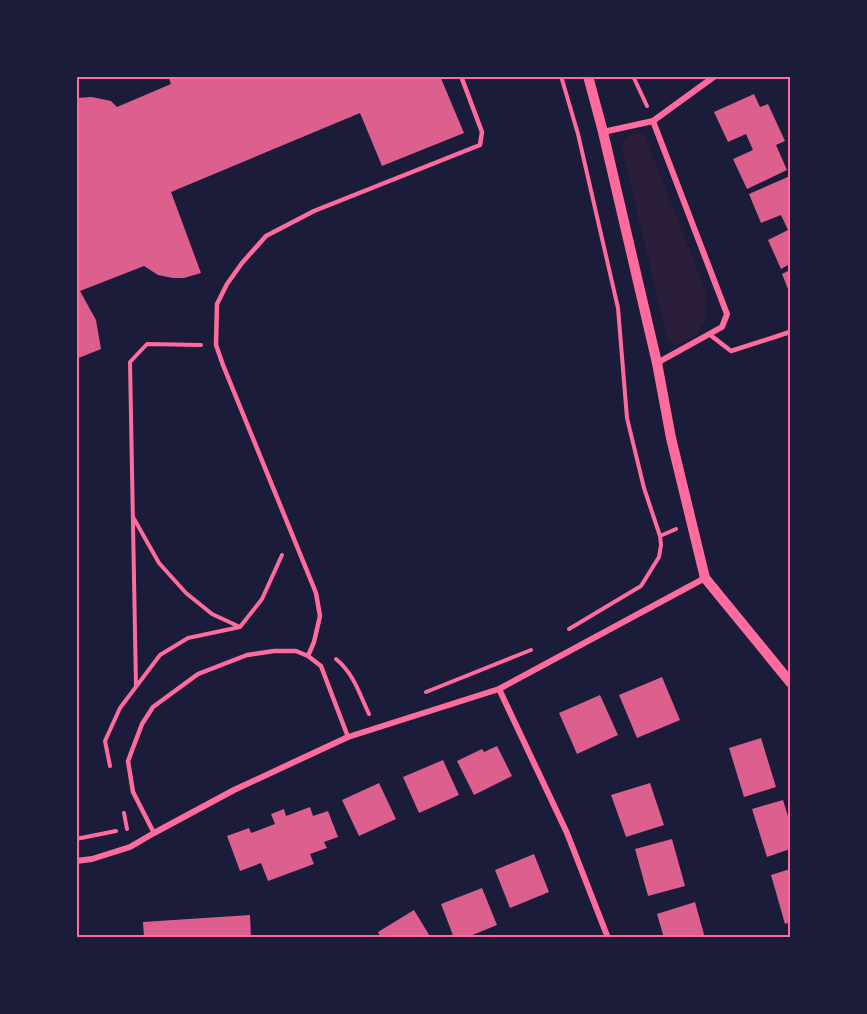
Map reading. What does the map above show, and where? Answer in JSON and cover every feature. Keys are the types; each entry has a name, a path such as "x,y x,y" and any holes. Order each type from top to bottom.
{"street":[{"path":"588,76 657,363 671,438 705,578 790,682"},
{"path":"603,132 654,121 715,76"},
{"path":"654,121 727,314 722,327 657,363"},
{"path":"76,861 92,859 130,847 234,790 348,737 499,689 705,578"},
{"path":"499,689 567,833 608,938"}],"lane":[{"path":"308,656 320,616 316,593 216,345 217,304 227,284 242,263 266,236 314,211 480,145 482,132 461,76"},
{"path":"709,334 731,351 790,332"},
{"path":"154,832 133,792 128,761 142,724 153,707 198,674 247,655 296,651 308,656 321,666 348,737"}],"path":[{"path":"561,76 578,134 618,308 627,418 661,545 659,557 641,585 561,634"},
{"path":"633,76 654,121"},
{"path":"136,686 130,363 147,344 216,345"},
{"path":"133,516 159,563 186,593 212,614 240,627"},
{"path":"314,642 343,665 356,682 369,714 360,718 341,720"},
{"path":"423,693 542,646"},
{"path":"123,809 127,829"},
{"path":"76,839 127,829 136,819 145,814"}],"shaded area":[{"path":"635,133 644,134 706,292 705,320 695,336 677,345 668,340 622,150 624,141"}],"building":[{"path":"168,76 440,76 464,133 382,166 360,113 171,192 201,273 184,278 173,278 158,275 144,266 80,291 96,320 101,349 76,359 76,98 92,97 111,101 117,107 171,84"},
{"path":"754,94 760,107 768,104 785,141 776,145 787,170 747,189 733,159 753,150 746,134 728,142 714,112"},
{"path":"790,176 790,264 781,269 768,240 788,230 781,215 761,223 749,194"},
{"path":"790,270 790,294 782,274"},
{"path":"662,677 680,720 637,738 619,695"},
{"path":"600,695 618,735 577,754 559,713"},
{"path":"761,738 776,787 744,797 729,748"},
{"path":"497,746 512,776 474,795 457,761 482,749 484,752"},
{"path":"443,760 459,795 419,813 403,777"},
{"path":"379,783 396,819 359,836 342,800"},
{"path":"650,783 664,825 626,837 611,795"},
{"path":"783,800 790,823 790,849 767,857 752,809"},
{"path":"310,807 313,816 328,811 338,837 324,842 327,848 310,854 314,864 268,881 261,863 240,871 227,836 249,828 251,833 275,824 271,814 284,809 286,816"},
{"path":"672,839 685,886 648,896 635,849"},
{"path":"534,854 549,892 510,908 495,870"},
{"path":"790,869 790,922 785,924 771,875"},
{"path":"482,888 497,925 465,938 454,938 441,904"},
{"path":"695,902 705,938 664,938 657,914"},
{"path":"414,910 431,938 381,938 378,932"},
{"path":"250,915 251,938 144,938 143,922"}]}
